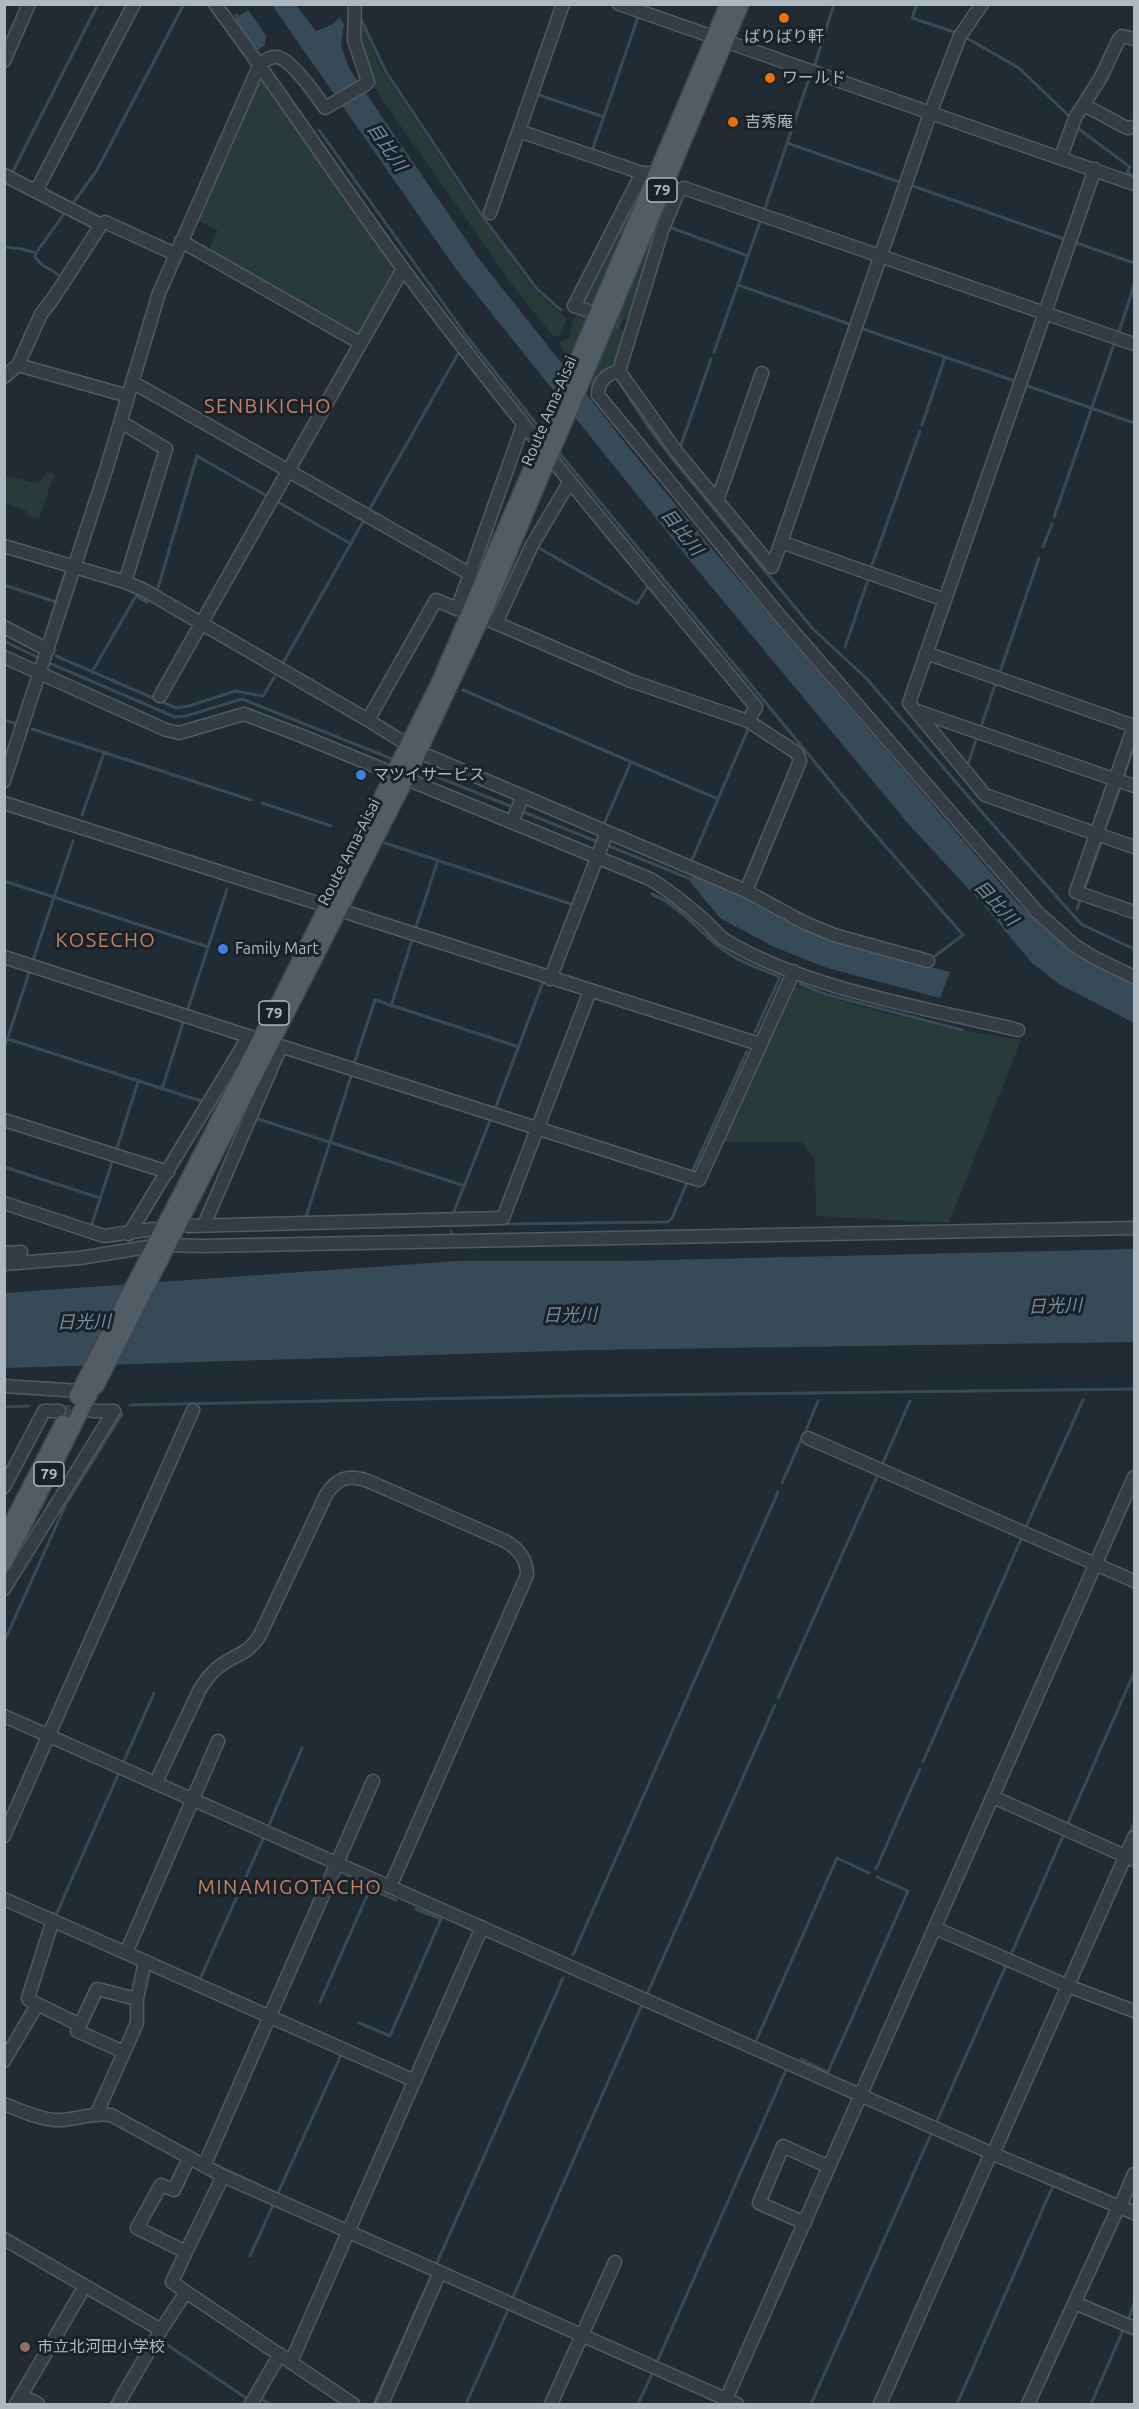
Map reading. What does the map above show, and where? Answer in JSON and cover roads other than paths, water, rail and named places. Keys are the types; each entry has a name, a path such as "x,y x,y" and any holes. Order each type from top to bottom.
{"main road":[{"name":"Route Ama-Aisai","path":"720,38 728,4"},
{"name":"Route Ama-Aisai","path":"4,1538 87,1387 266,1041 406,763 476,615 579,372 656,174 720,38 741,4"},
{"name":"Route Ama-Aisai","path":"4,1564 93,1387 87,1387"}],"street":[{"path":"4,61 29,4"},
{"path":"36,191 134,4"},
{"path":"215,4 404,269 523,424 756,707 748,721"},
{"path":"4,780 45,661 134,383 159,293 260,64 269,58 278,57 285,61 312,88 326,108 366,84 368,82 354,40 355,4"},
{"path":"490,213 563,4"},
{"path":"619,4 931,111 1134,184"},
{"path":"982,4 960,36 931,111 881,255 781,542 772,567 676,451 619,371 626,326 679,190 684,188 881,255 1134,344"},
{"path":"1061,157 1075,118 1101,77 1119,39 1122,36 1134,39"},
{"path":"1084,105 1127,128 1134,128"},
{"path":"519,131 656,174 679,190"},
{"path":"1095,169 909,703 985,795 1134,847"},
{"path":"586,310 574,306 656,174"},
{"path":"4,175 101,225"},
{"path":"4,377 18,365 41,314 105,222 176,254"},
{"path":"181,241 360,343"},
{"path":"160,696 404,269"},
{"path":"18,365 128,396"},
{"path":"619,371 605,376 598,388 598,395 778,614 1038,912 1074,945 1134,977"},
{"path":"717,501 762,373"},
{"path":"134,383 470,574"},
{"path":"121,422 166,449 125,582"},
{"path":"476,615 470,574 523,424"},
{"path":"476,615 532,545 570,481"},
{"path":"781,542 945,600"},
{"path":"4,546 125,582 144,590 368,720 406,763 512,822 599,855 650,879 682,901 723,938 749,952 838,987 1018,1030"},
{"path":"368,720 436,600 631,681 748,721 797,753 800,761 746,891"},
{"path":"4,627 45,661 166,730 179,733 244,714 522,798 606,835 746,891 805,923 834,935 928,961"},
{"path":"926,653 1134,726 1076,892 1134,912"},
{"path":"4,657 45,661"},
{"path":"916,711 1134,786"},
{"path":"512,822 522,798"},
{"path":"4,803 759,1044"},
{"path":"550,979 606,835"},
{"path":"4,957 699,1180 794,971"},
{"path":"188,1226 503,1218 590,991"},
{"path":"129,1234 168,1172 266,1041"},
{"path":"204,1225 266,1041"},
{"path":"4,1120 168,1172"},
{"path":"4,1203 104,1236 153,1229"},
{"path":"4,1264 157,1252 202,1246 1134,1228"},
{"path":"4,1252 21,1252"},
{"path":"4,1386 87,1387"},
{"path":"4,1836 192,1410"},
{"path":"4,1487 44,1411 59,1411"},
{"path":"4,1590 114,1411 92,1411"},
{"path":"808,1438 1134,1581"},
{"path":"156,1782 207,1679 215,1669 248,1651 255,1643 326,1495 341,1478 350,1477 368,1481 505,1541 522,1554 527,1564 527,1575 390,1887"},
{"path":"4,2104 56,2120 97,2113 111,2115 223,2176 583,2335 729,2403 805,2223 1134,1477"},
{"path":"4,1716 1134,2214"},
{"path":"126,1953 218,1741"},
{"path":"204,2166 373,1781"},
{"path":"993,1797 1130,1858"},
{"path":"880,2404 1068,1986 1130,1858 1134,1838"},
{"path":"4,1899 415,2081"},
{"path":"53,1920 28,1995 29,2000 80,2025"},
{"path":"291,2362 482,1927"},
{"path":"935,1928 1068,1986 1134,2011"},
{"path":"97,2113 136,2023 137,1999 145,1961"},
{"path":"124,2052 77,2031 97,1989 137,1999"},
{"path":"4,2061 38,2005"},
{"path":"805,2223 759,2203 783,2146 830,2167"},
{"path":"186,2252 137,2228 161,2185 174,2190 189,2158"},
{"path":"1028,2404 1134,2174"},
{"path":"223,2176 172,2282 353,2404"},
{"path":"4,2239 161,2330"},
{"path":"551,2404 615,2262"},
{"path":"382,2404 440,2272"},
{"path":"38,2404 18,2400 85,2286"},
{"path":"118,2404 186,2292"},
{"path":"1075,2303 1134,2328"},
{"path":"251,2404 280,2354"}],"water":[{"name":"目比川","path":"272,5 296,5 316,31 333,24 340,17 344,24 341,46 349,68 479,259 714,551 1018,904 1074,954 1134,985 1134,1023 1059,984 1032,963 980,901 911,827 695,567 456,269"},
{"path":"248,10 266,35 265,45 258,50 233,21 236,18 234,15 237,13 239,16"},
{"path":"692,875 743,894 878,953 950,972 940,998 824,967 772,946 720,918 690,882"},
{"name":"日光川","path":"1134,1249 1134,1342 590,1350 5,1368 4,1293 458,1261 622,1261"}],"waterway":[{"path":"11,175 98,4"},
{"path":"71,206 97,170 184,4"},
{"path":"815,64 834,4"},
{"path":"917,4 912,18 957,33"},
{"path":"360,17 386,72 483,217 537,289 561,310"},
{"path":"592,151 638,17"},
{"path":"965,37 1019,68 1070,117"},
{"path":"764,211 810,76"},
{"path":"539,95 604,117"},
{"path":"1076,127 1130,167 1127,173 1134,176"},
{"path":"319,130 468,338 542,431"},
{"path":"787,143 902,183"},
{"path":"910,185 1064,239"},
{"path":"4,247 36,253 66,211"},
{"path":"714,352 761,219"},
{"path":"669,227 748,256"},
{"path":"1074,242 1134,263"},
{"path":"36,253 35,257 41,264 62,277"},
{"path":"738,285 852,325"},
{"path":"1118,335 1134,286"},
{"path":"860,328 1015,381"},
{"path":"1054,517 1115,341"},
{"path":"368,512 459,352"},
{"path":"922,425 945,357"},
{"path":"680,448 711,359"},
{"path":"617,379 649,428 675,462 813,629 866,678 1081,924 1134,949"},
{"path":"1025,385 1134,423"},
{"path":"871,568 920,431"},
{"path":"557,450 861,818 963,935 935,956"},
{"path":"157,591 197,456 267,496"},
{"path":"278,502 351,544"},
{"path":"283,663 364,520"},
{"path":"1043,547 1052,524"},
{"path":"539,548 637,604 648,586"},
{"path":"1000,672 1039,558"},
{"path":"51,618 64,576"},
{"path":"845,647 869,577"},
{"path":"4,585 56,602"},
{"path":"92,672 136,596 147,602"},
{"path":"4,641 41,659"},
{"path":"56,656 176,708 235,691 263,696 275,676"},
{"path":"47,662 175,717 186,716 242,699 395,760"},
{"path":"981,727 995,685"},
{"path":"463,690 718,799 749,727"},
{"path":"4,720 17,724"},
{"path":"32,729 251,800"},
{"path":"968,764 977,737"},
{"path":"1124,775 1134,746"},
{"path":"82,815 104,753"},
{"path":"604,824 631,762"},
{"path":"415,768 515,808"},
{"path":"1105,829 1120,788"},
{"path":"692,860 718,799"},
{"path":"262,803 331,826"},
{"path":"521,811 598,842"},
{"path":"33,960 73,841"},
{"path":"385,843 574,905"},
{"path":"1085,887 1101,843"},
{"path":"604,844 693,880"},
{"path":"415,930 438,860"},
{"path":"4,881 208,947"},
{"path":"187,1012 227,889"},
{"path":"652,894 679,911 732,956 780,977 755,1032"},
{"path":"1077,909 1080,900"},
{"path":"391,1006 412,940"},
{"path":"4,1049 30,970"},
{"path":"495,1109 543,982"},
{"path":"800,984 825,994 962,1030"},
{"path":"354,1064 375,1000 519,1047"},
{"path":"162,1089 184,1020"},
{"path":"8,1039 204,1102"},
{"path":"692,1172 747,1051"},
{"path":"306,1217 352,1073"},
{"path":"116,1151 138,1082"},
{"path":"255,1118 465,1186"},
{"path":"453,1214 491,1118"},
{"path":"91,1227 113,1159"},
{"path":"4,1167 100,1198"},
{"path":"508,1224 668,1222 672,1218 688,1181"},
{"path":"130,1405 569,1396 1134,1389"},
{"path":"1025,1529 1083,1400"},
{"path":"806,1430 818,1401"},
{"path":"882,1465 910,1401"},
{"path":"4,1407 29,1406"},
{"path":"4,1642 66,1504 122,1414"},
{"path":"782,1483 801,1440"},
{"path":"778,1698 879,1472"},
{"path":"573,1955 778,1492"},
{"path":"923,1762 1022,1537"},
{"path":"1068,1823 1134,1673"},
{"path":"124,1761 154,1693"},
{"path":"648,1992 775,1705"},
{"path":"269,1825 302,1748"},
{"path":"876,1869 920,1769"},
{"path":"55,1917 118,1775"},
{"path":"1129,1836 1134,1823"},
{"path":"1010,1957 1063,1836"},
{"path":"199,1981 263,1839"},
{"path":"756,2041 837,1858 869,1873"},
{"path":"801,2059 828,2072 908,1891 877,1877"},
{"path":"320,2002 370,1889 396,1900"},
{"path":"359,2023 390,2036 441,1919 416,1909"},
{"path":"937,2121 1007,1963"},
{"path":"436,2265 563,1978"},
{"path":"513,2297 641,2007"},
{"path":"275,2193 277,2195 341,2055"},
{"path":"657,2362 786,2070"},
{"path":"811,2404 931,2134"},
{"path":"214,2164 259,2185"},
{"path":"1059,2174 1116,2199"},
{"path":"957,2404 1052,2188"},
{"path":"1129,2204 1134,2205"},
{"path":"250,2256 273,2205"},
{"path":"374,2404 432,2274"},
{"path":"1128,2321 1134,2303"},
{"path":"466,2404 508,2310"},
{"path":"1091,2404 1124,2328"},
{"path":"160,2340 249,2400"},
{"path":"638,2404 652,2374"},
{"path":"261,2399 270,2404"}],"tunnel":[{"path":"600,316 621,324"},
{"path":"59,1411 88,1411"}],"place":[{"name":"ばりばり軒","path":"784,18"},
{"name":"ワールド","path":"770,78"},
{"name":"吉秀庵","path":"733,122"},
{"name":"マツイサービス","path":"361,775"},
{"name":"Family Mart","path":"223,949"},
{"name":"市立北河田小学校","path":"25,2347"}],"district":[{"name":"SENBIKICHO","path":"268,406"},
{"name":"KOSECHO","path":"106,940"},
{"name":"MINAMIGOTACHO","path":"290,1887"}]}
